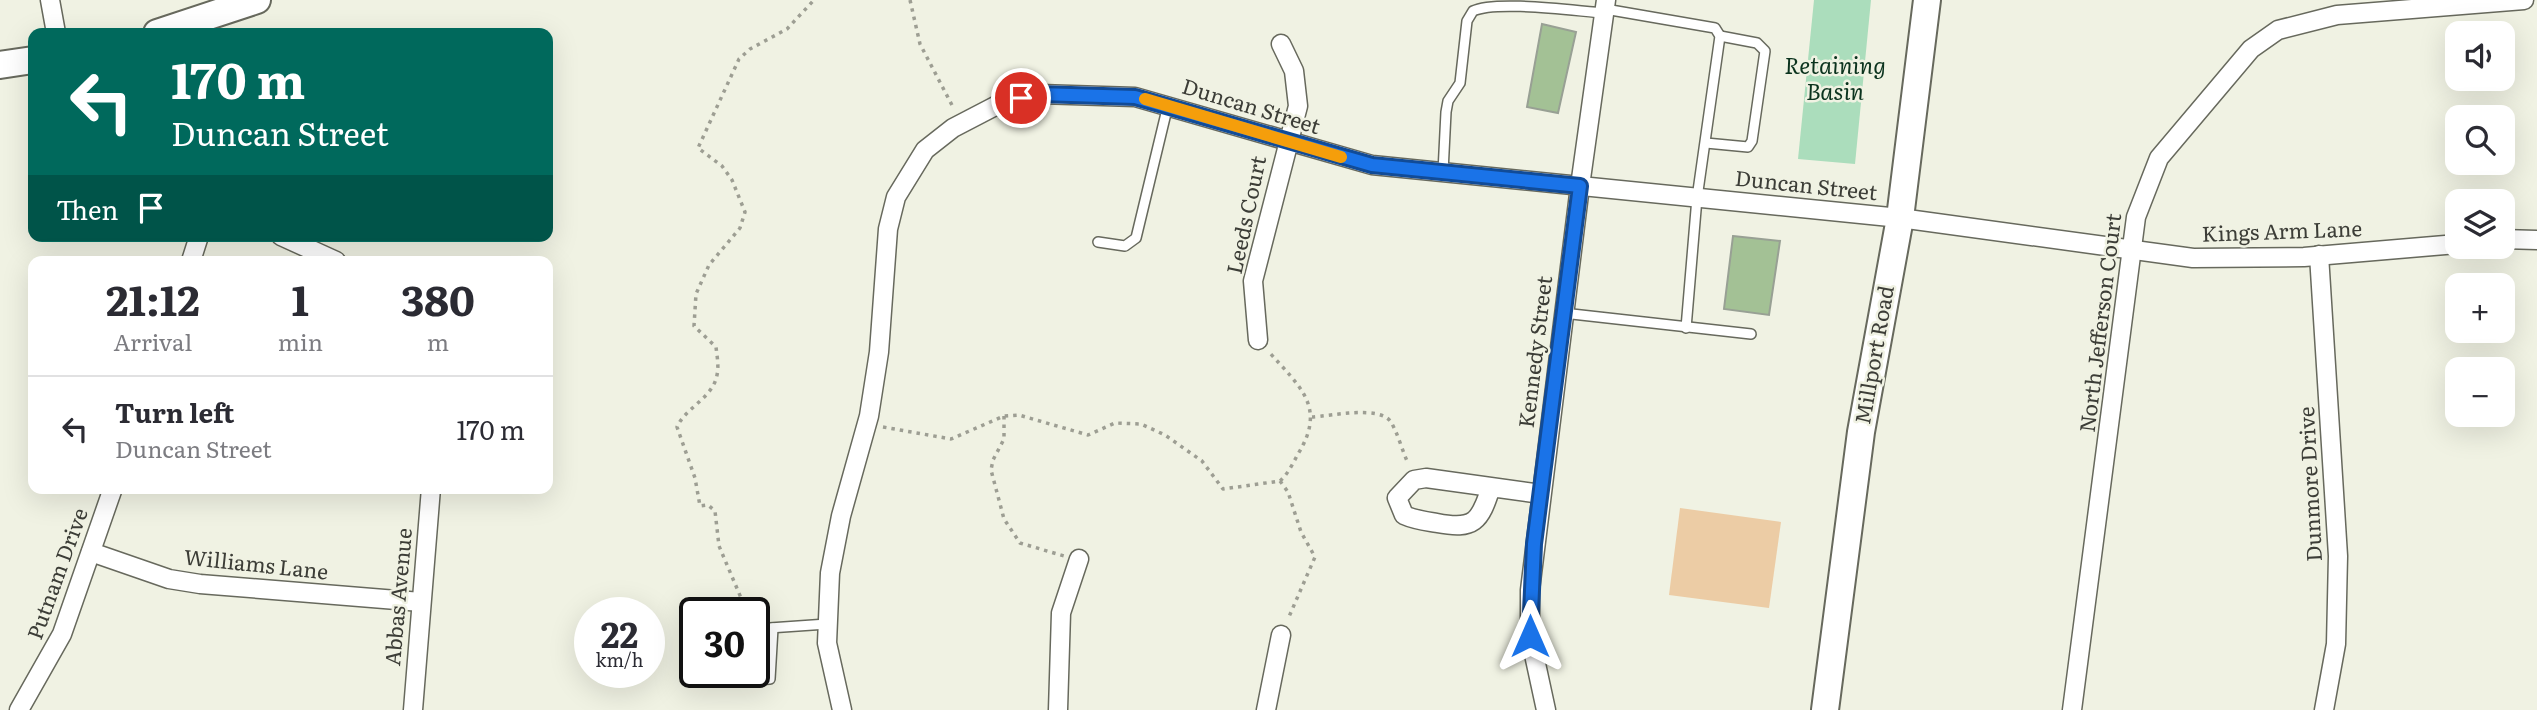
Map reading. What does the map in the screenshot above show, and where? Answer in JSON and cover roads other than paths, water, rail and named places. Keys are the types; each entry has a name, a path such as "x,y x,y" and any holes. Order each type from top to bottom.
{"main road":[{"path":"196,28 257,0"},
{"name":"Millport Road","path":"1825,710 1861,432 1900,218 1927,0"},
{"path":"0,65 28,61"}],"street":[{"path":"50,0 55,28"},
{"name":"North Jefferson Court","path":"2072,710 2138,208 2159,158 2251,49 2266,37 2302,22 2337,15 2524,0"},
{"name":"Kennedy Street","path":"1546,710 1530,636 1530,590 1563,313 1605,7"},
{"name":"Leeds Court","path":"1258,340 1253,281 1286,143 1298,106 1294,71 1281,44"},
{"name":"Duncan Street","path":"842,710 831,669 827,624 830,573 841,516 867,424 879,352 888,229 897,197 925,150 964,121 1003,102 1039,94 1135,97 1286,143 1372,165 1900,218"},
{"name":"Kings Arm Lane","path":"1900,218 2134,250 2232,259 2445,245"},
{"path":"2515,239 2537,240"},
{"path":"294,242 325,256"},
{"name":"Dunmore Drive","path":"2319,255 2338,556 2336,644 2324,710"},
{"path":"1491,487 1484,509 1473,523 1461,528 1404,515 1397,498 1414,480 1491,487 1541,494"},
{"name":"Putnam Drive","path":"19,710 62,634 111,494"},
{"name":"Abbas Avenue","path":"413,710 430,494"},
{"name":"Williams Lane","path":"91,552 169,579 200,584 421,602"},
{"path":"1058,710 1061,613 1079,559"},
{"path":"1266,710 1281,635"}],"lane":[{"path":"1443,172 1446,112 1448,101 1460,83 1467,21 1473,11 1486,7 1605,7 1714,28 1720,36 1762,46 1763,64 1752,141 1748,147 1706,143"},
{"path":"1686,328 1697,198 1720,36"},
{"path":"1098,242 1125,246 1136,237 1168,105"},
{"path":"1563,313 1751,334"},
{"path":"770,628 827,624"},
{"path":"770,677 773,628"}],"water":[{"name":"Retaining Basin","path":"1814,0 1871,0 1855,164 1798,159"}]}
